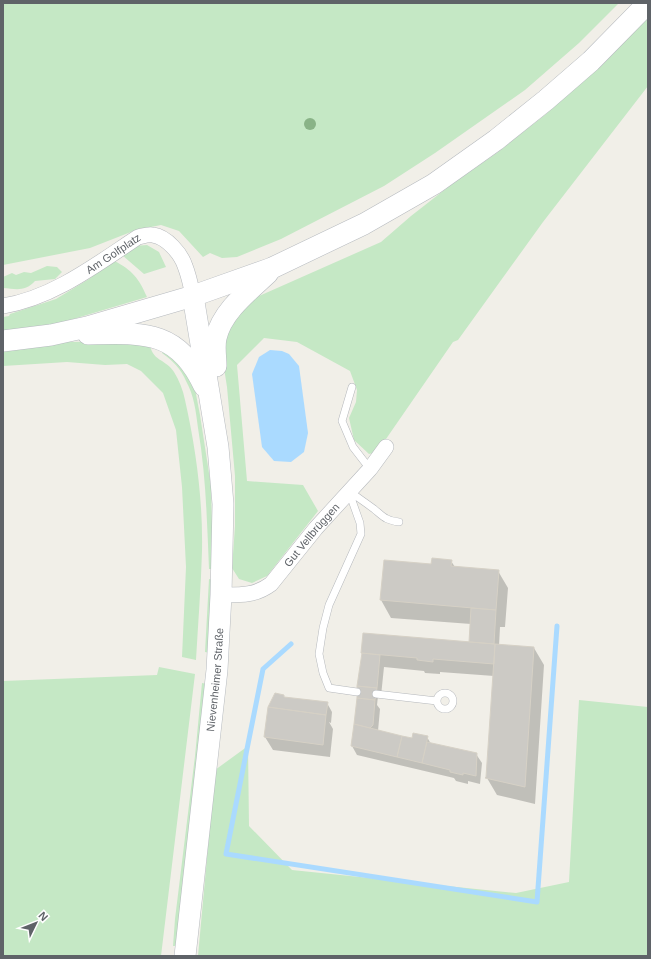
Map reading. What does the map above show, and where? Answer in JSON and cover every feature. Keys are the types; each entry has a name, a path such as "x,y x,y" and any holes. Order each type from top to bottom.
{"main road":[{"path":"3,341 51,335 87,327 193,296 272,268 364,224 400,204 466,162 496,140 558,91 591,61 648,3"},
{"path":"212,402 217,381 215,340 218,330 229,311 272,268"},
{"name":"Nievenheimer Straße","path":"185,956 217,670 221,595 223,504 212,402 193,296"},
{"path":"51,335 138,334 158,337 178,348 185,354 201,379 212,402"}],"street":[{"name":"Am Golfplatz","path":"3,306 12,305 47,292 72,279 138,237 146,235 160,237 173,246 178,252 185,265 193,296"},
{"name":"Gut Vellbrüggen","path":"221,595 255,593 263,590 270,584 316,528 370,469 386,447"}],"lane":[{"path":"352,387 342,421 353,447 370,469"},
{"path":"349,491 382,517 390,521 399,522"},
{"path":"349,491 360,523 361,534 330,605 323,628 319,654 323,673 329,688 357,692"},
{"path":"376,694 438,701"}],"green space":[{"path":"3,3 619,3 579,43 525,90 435,153 384,186 281,239 237,257 222,258 210,253 203,257 179,231 161,225 136,230 90,248 3,265"},
{"path":"648,15 648,86 543,222 458,340 453,342 377,452 369,454 354,440 349,418 356,402 357,390 350,371 297,342 264,338 237,365 247,481 303,485 318,511 267,576 252,583 239,579 232,568 235,526 235,476 227,387 221,349 226,332 250,300 381,242 452,184 498,152 546,114 595,69"},
{"path":"147,245 159,252 166,267 144,274 122,255 134,246"},
{"path":"113,260 130,271 138,279 147,297 60,323 3,333 3,317 56,299 89,279"},
{"path":"47,266 57,267 62,272 55,279 35,281 28,287 16,289 3,288 3,277 12,273 16,275 24,272 31,273"},
{"path":"141,341 150,343 151,349 156,357 171,368 176,375 184,396 192,437 200,494 202,532 196,660 182,657 186,567 182,487 176,430 163,393 141,371 127,364 105,365 67,362 3,366 3,351 65,342"},
{"path":"166,349 183,364 195,389 211,486 213,569 209,569 207,516 201,446 194,404 189,386 182,373 173,362 162,353"},
{"path":"209,579 213,580 210,653 205,652"},
{"path":"159,667 195,674 161,956 3,956 3,681 157,675"},
{"path":"202,683 207,684 177,946 173,946 195,756"},
{"path":"579,700 648,707 648,956 198,956 215,770 248,746 249,826 292,870 516,893 569,882"}],"water":[{"path":"270,350 282,351 289,354 299,366 308,433 304,452 291,462 274,461 262,447 252,374 259,357"}],"building":[{"path":"432,558 452,560 451,566 499,570 496,610 380,600 384,560 431,564"},
{"path":"471,608 496,610 494,644 469,642"},
{"path":"363,633 495,644 494,664 433,659 433,662 417,660 417,658 361,653"},
{"path":"495,644 534,647 525,787 485,778"},
{"path":"362,653 380,655 377,688 357,686"},
{"path":"357,686 377,688 375,700 357,698"},
{"path":"275,693 284,695 284,697 328,702 326,715 268,707"},
{"path":"357,698 375,700 373,725 370,728 354,724"},
{"path":"268,707 326,715 323,745 264,737"},
{"path":"354,724 402,736 397,757 351,746"},
{"path":"413,733 428,736 422,763 397,757 402,736 412,738"},
{"path":"427,742 477,753 476,776 450,772 450,770 422,763"}],"waterway":[{"path":"291,644 263,669 226,854 537,902 557,626"}]}
